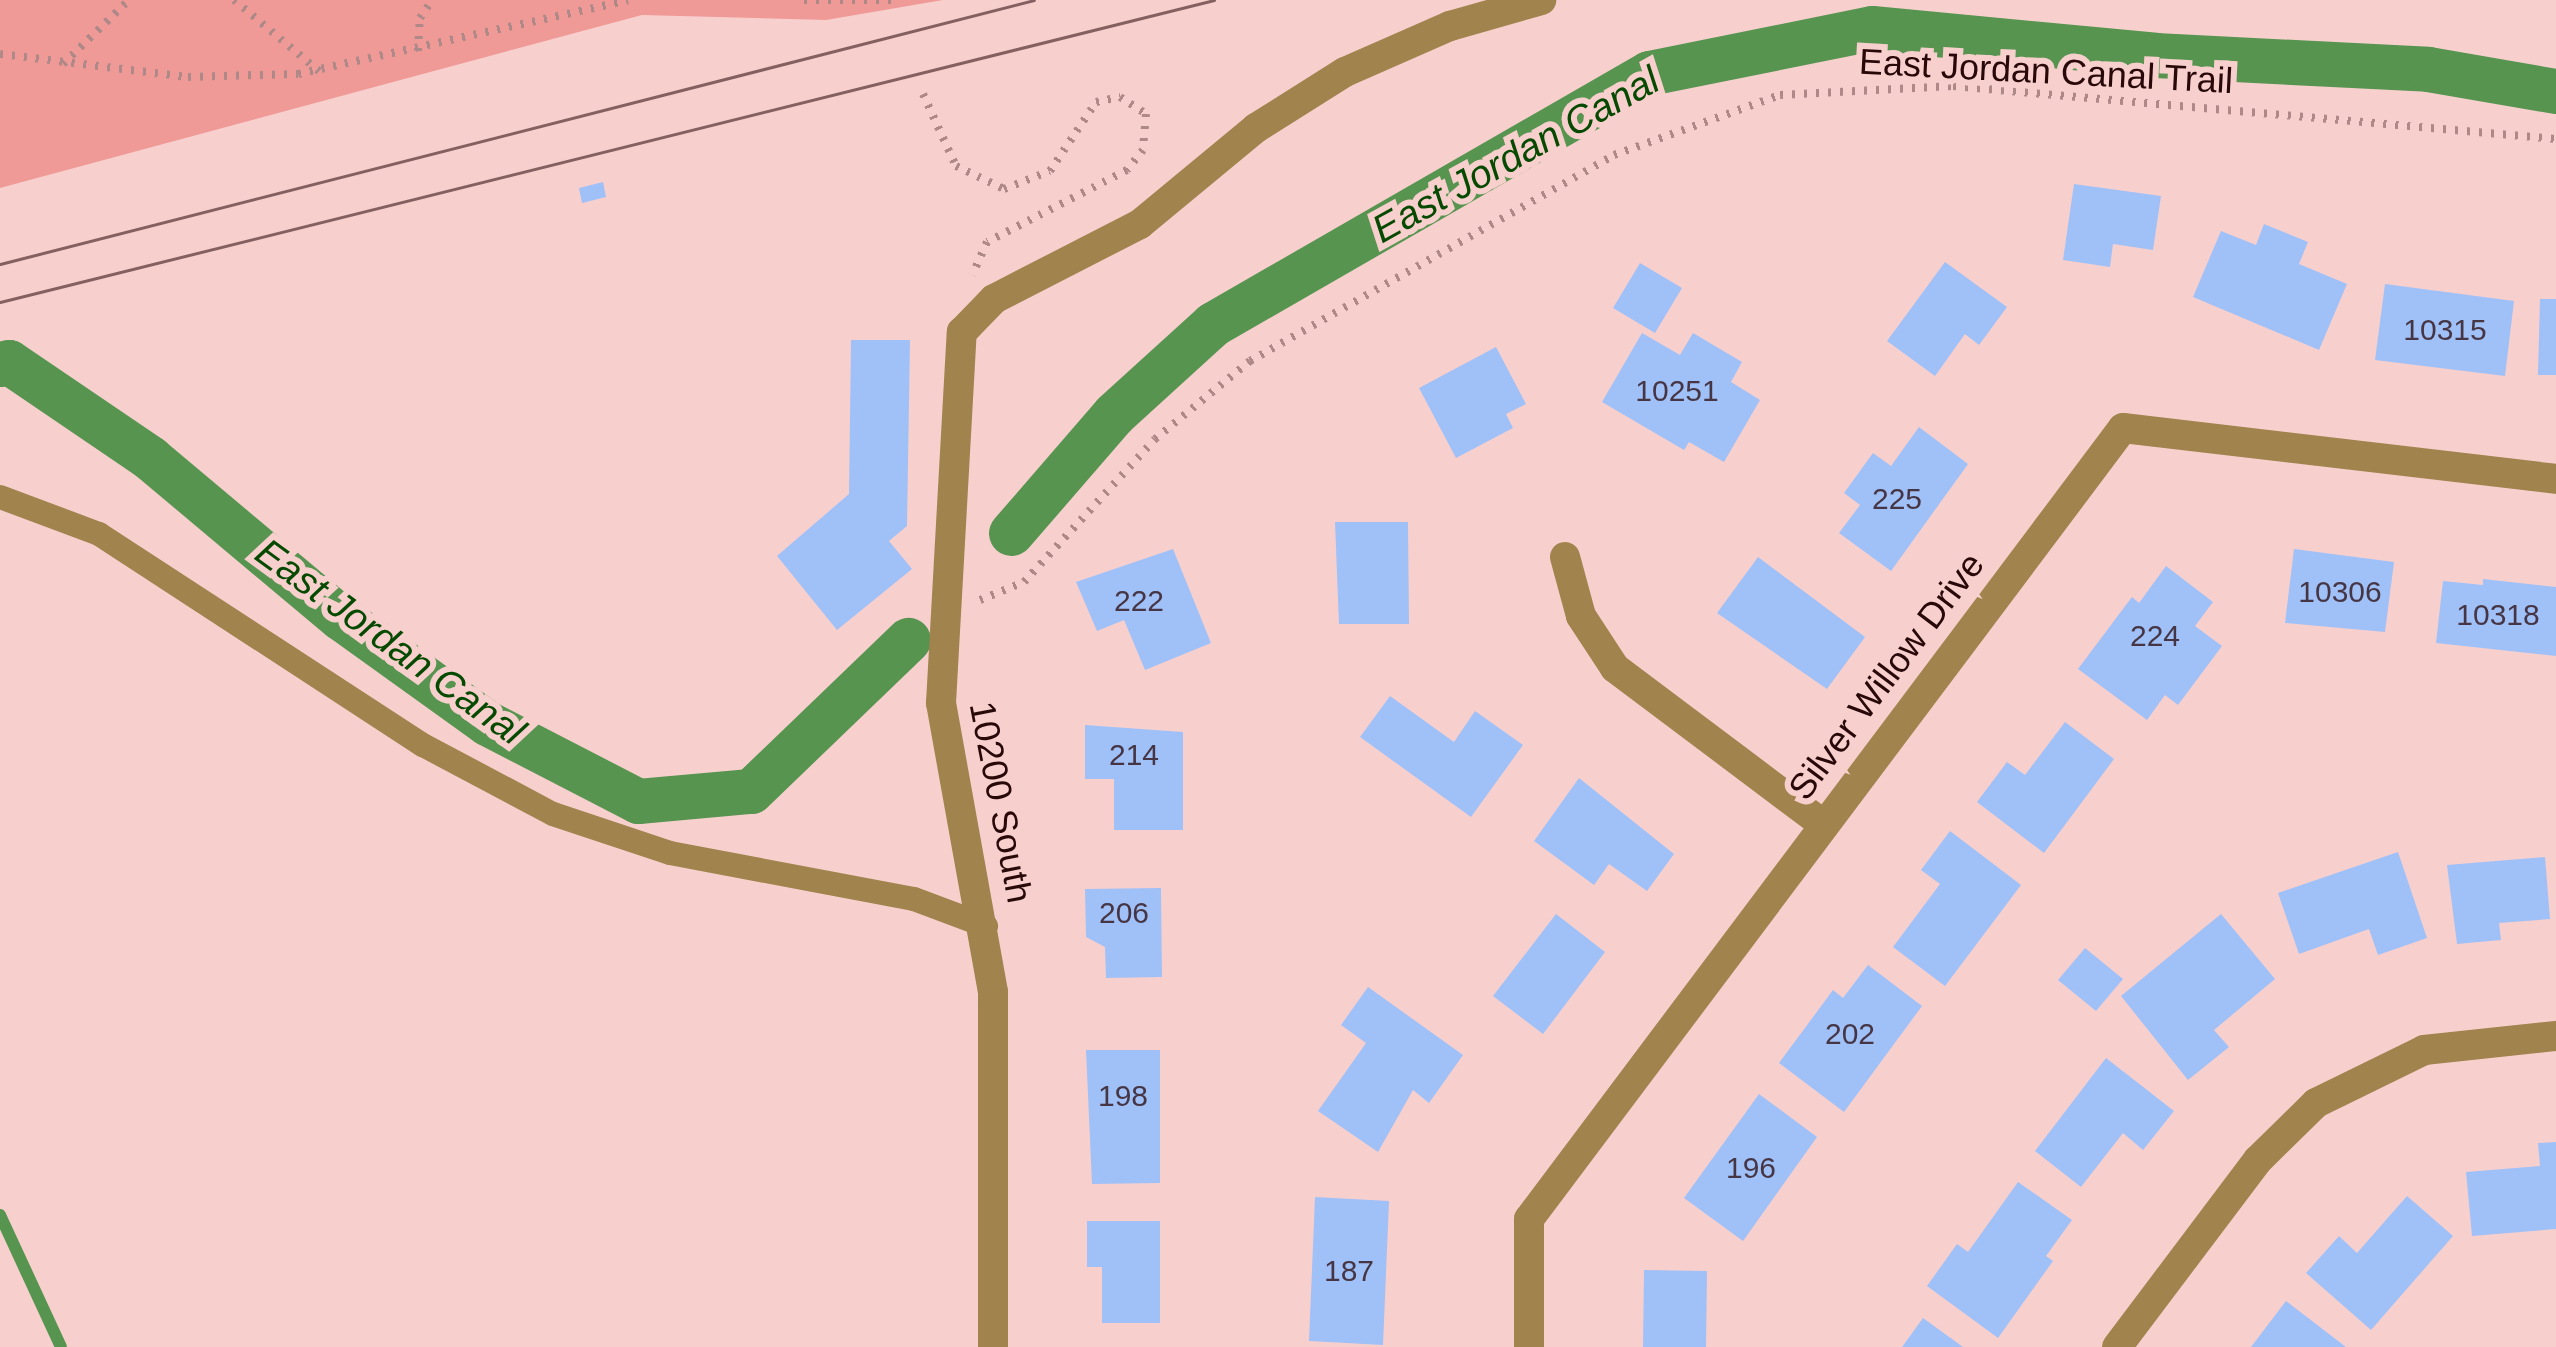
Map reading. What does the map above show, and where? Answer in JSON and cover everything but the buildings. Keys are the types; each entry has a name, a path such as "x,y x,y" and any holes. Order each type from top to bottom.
{"street":[{"name":"10200 South","path":"992,1347 986,926 952,783 940,676 958,347 971,319 1006,293 1140,224 1256,128 1345,72 1450,26 1540,0"},
{"name":"Silver Willow Drive","path":"1529,1347 1529,1219 2123,428 2556,479"},
{"path":"1565,557 1581,616 1615,668 1823,824"},
{"path":"2117,1347 2258,1160 2315,1102 2424,1050 2556,1036"}],"lane":[{"path":"0,496 99,534 423,746 553,814 670,853 914,899 986,926"}],"path":[{"path":"62,65 129,0"},
{"path":"234,0 319,71"},
{"path":"418,51 420,19 432,0"},
{"path":"0,54 62,65 188,76 319,71 628,0"},
{"path":"804,0 891,0"},
{"name":"East Jordan Canal Trail","path":"973,601 1024,582 1155,439 1250,361 1614,155 1780,95 1954,86 2556,139"},
{"path":"923,94 956,166 1004,189 1050,171 1096,102 1120,97 1146,114 1148,138 1136,161 1058,212 987,242 973,260 973,281"}],"shaded area":[{"path":"0,0 943,0 826,20 642,15 0,188"}],"waterway":[{"name":"East Jordan Canal","path":"1011,533 1114,414 1213,324 1649,73 1872,28 2155,55 2428,69 2556,91"},
{"name":"East Jordan Canal","path":"0,364 9,362 150,458 341,618 487,723 638,801 751,791 908,640"},
{"path":"0,1215 61,1347"}],"tram line":[{"path":"0,264 1034,0"},
{"path":"0,302 1214,0"}]}
